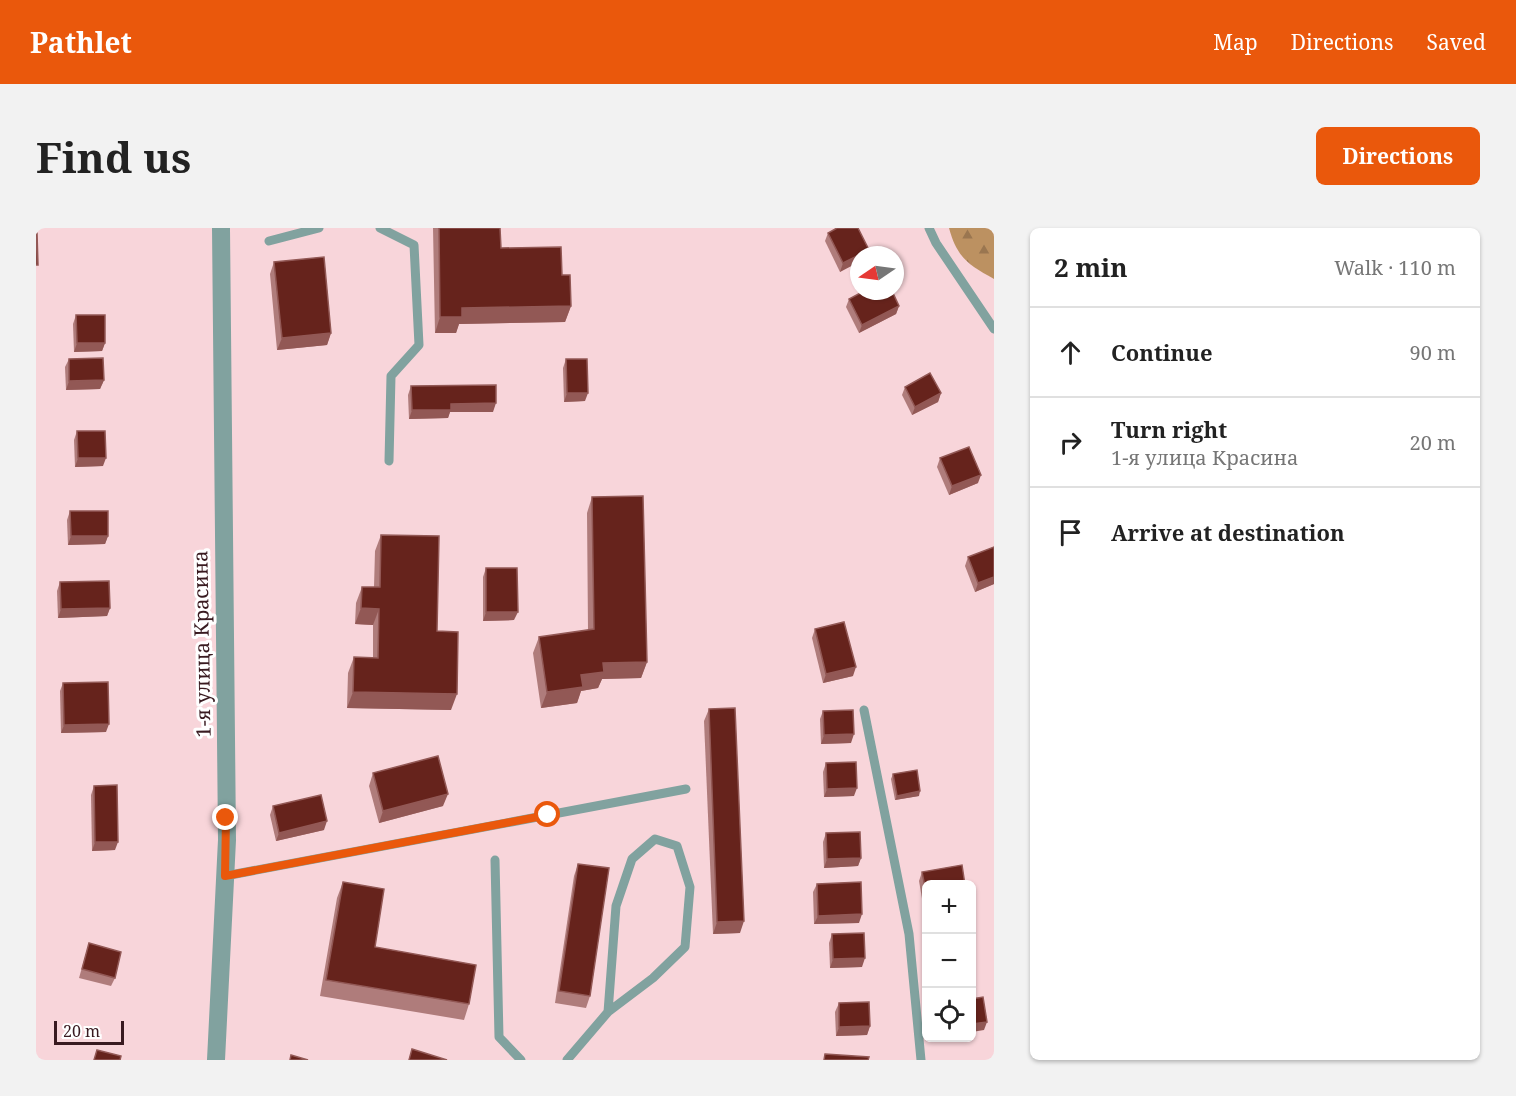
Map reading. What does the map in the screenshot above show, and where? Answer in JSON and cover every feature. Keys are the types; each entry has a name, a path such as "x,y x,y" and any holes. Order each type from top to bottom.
{"street":[{"name":"1-я улица Красина","path":"216,1060 227,840 221,228"}],"lane":[{"path":"269,241 319,228"},
{"path":"380,228 414,245 418,345 391,376 389,460"},
{"path":"929,228 936,243 994,329"},
{"path":"864,710 909,934 921,1060"},
{"path":"225,876 686,789"},
{"path":"567,1060 608,1012 653,978 685,947 690,887 677,846 655,839 632,859 616,906 608,1012"},
{"path":"495,860 499,1037 521,1060"}],"green space":[{"path":"949,228 994,228 994,279 965,260 956,247"}],"building":[{"path":"439,228 500,228 501,248 561,247 562,275 570,275 571,306 462,308 462,317 440,317"},
{"path":"837,228 858,228 867,246 850,246 850,260 843,263 828,233"},
{"path":"37,233 38,265 36,265"},
{"path":"324,257 331,333 282,338 274,262"},
{"path":"849,299 896,300 899,306 862,325"},
{"path":"76,315 105,315 105,343 77,343"},
{"path":"103,358 104,380 69,381 69,359"},
{"path":"566,359 587,359 588,393 567,393"},
{"path":"930,373 941,393 915,407 905,387"},
{"path":"496,385 496,403 451,404 451,410 412,410 411,386"},
{"path":"77,431 105,431 106,458 78,458"},
{"path":"969,447 981,475 952,486 940,458"},
{"path":"643,496 647,662 603,663 604,672 581,675 583,687 547,692 539,637 594,629 592,497"},
{"path":"70,511 108,511 108,536 71,536"},
{"path":"381,535 439,536 437,631 458,632 457,694 353,692 354,657 378,658 379,609 361,608 362,587 380,587"},
{"path":"994,547 994,577 978,583 968,557"},
{"path":"486,568 517,568 518,612 486,612"},
{"path":"109,581 110,608 61,609 60,582"},
{"path":"844,622 856,667 826,674 815,629"},
{"path":"108,682 109,724 64,725 63,683"},
{"path":"735,708 744,921 717,922 709,709"},
{"path":"853,710 854,734 824,735 823,711"},
{"path":"438,756 448,794 383,811 373,773"},
{"path":"856,762 857,788 827,789 826,763"},
{"path":"917,770 920,791 897,796 893,774"},
{"path":"117,785 118,842 95,842 94,786"},
{"path":"321,795 327,821 279,833 273,806"},
{"path":"860,832 861,858 827,859 826,833"},
{"path":"578,864 609,868 590,996 559,991"},
{"path":"962,865 964,880 924,880 922,872"},
{"path":"343,882 384,889 375,947 476,965 469,1004 326,980"},
{"path":"861,882 862,914 818,916 817,884"},
{"path":"864,933 865,958 833,959 832,934"},
{"path":"89,943 121,952 115,978 82,969"},
{"path":"983,997 987,1022 976,1023 976,998"},
{"path":"869,1002 870,1026 839,1027 839,1003"},
{"path":"412,1049 447,1060 409,1060"},
{"path":"97,1050 121,1056 120,1060 94,1060"},
{"path":"825,1054 869,1057 868,1060 824,1060"},
{"path":"291,1055 308,1060 290,1060"}],"route":[{"path":"226,818 225,876 548,815"}]}
